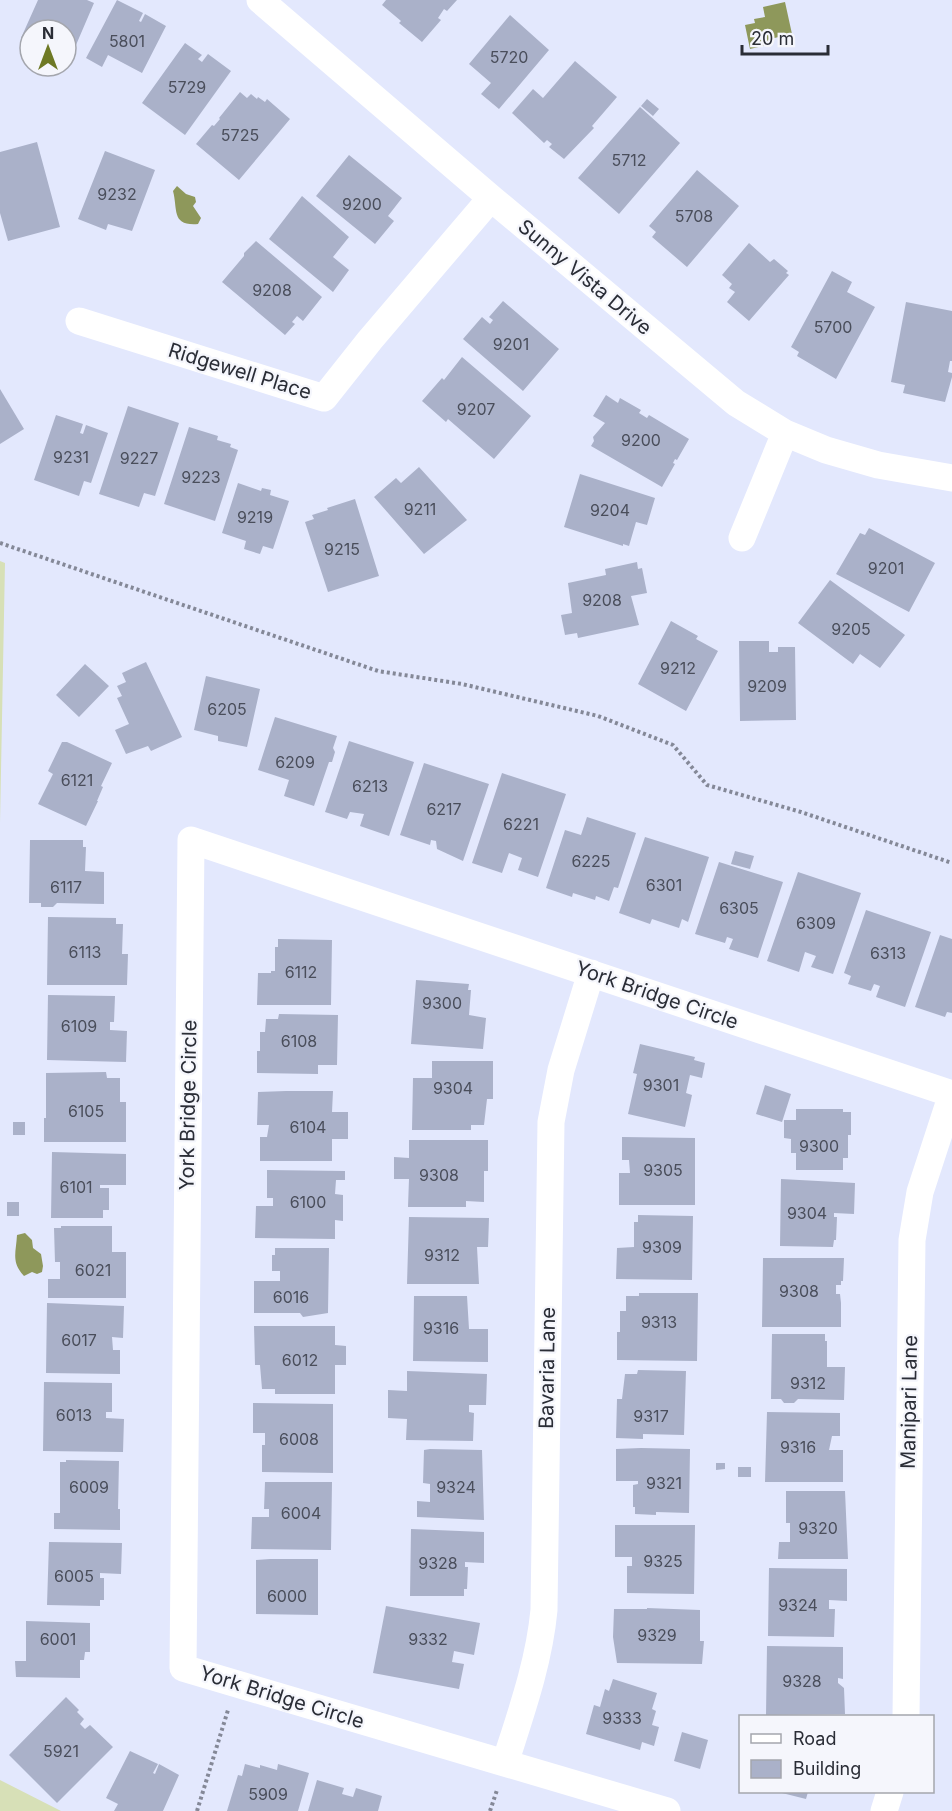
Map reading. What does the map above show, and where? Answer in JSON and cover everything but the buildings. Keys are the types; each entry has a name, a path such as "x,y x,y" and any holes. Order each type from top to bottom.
{"street":[{"name":"Sunny Vista Drive","path":"260,0 491,198 736,403 785,434 814,446 858,461 952,477"},
{"name":"Ridgewell Place","path":"79,321 324,398 370,340 491,198"},
{"path":"742,538 785,434"},
{"name":"York Bridge Circle","path":"667,1811 183,1668 191,840 952,1094"},
{"name":"Bavaria Lane","path":"505,1763 536,1662 542,1636 544,1610 551,1122 561,1070 591,973"},
{"name":"Manipari Lane","path":"906,1715 912,1239 920,1192 952,1094"},
{"path":"884,1811 889,1793"}],"path":[{"path":"0,543 378,671 462,684 598,716 673,745 706,785 801,812 952,863"},
{"path":"197,1811 236,1683"}],"shaded area":[{"path":"785,2 792,34 770,39 771,44 750,49 745,25 755,23 754,19 765,17 763,7"},
{"path":"177,186 186,194 195,197 196,202 193,206 201,218 198,224 183,222 177,215 173,191"},
{"path":"0,561 5,563 0,823"},
{"path":"25,1233 32,1240 33,1248 41,1254 43,1266 42,1272 37,1274 32,1272 24,1276 17,1266 15,1252 17,1235"},
{"path":"0,1780 61,1811 0,1811"}]}
